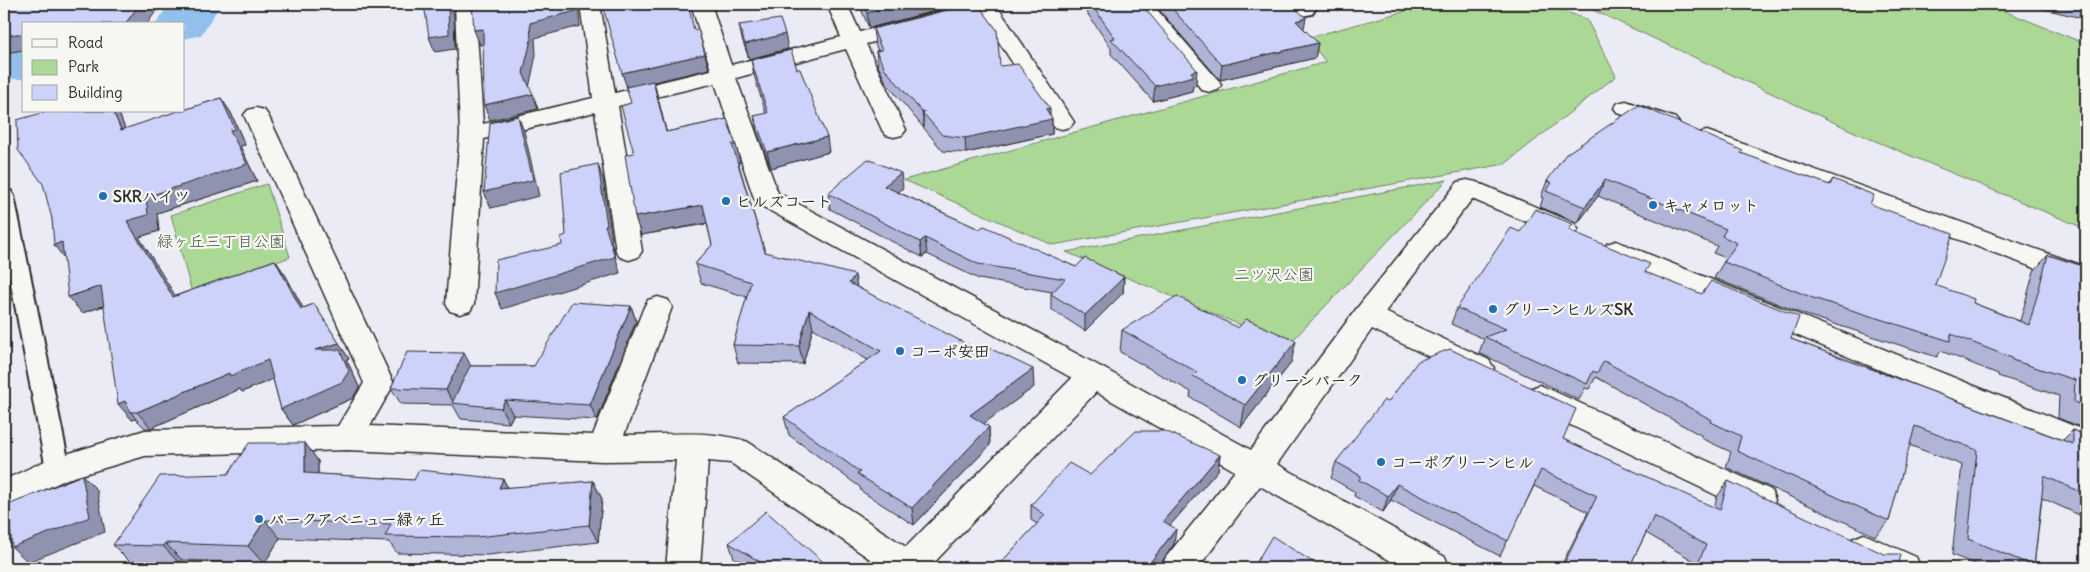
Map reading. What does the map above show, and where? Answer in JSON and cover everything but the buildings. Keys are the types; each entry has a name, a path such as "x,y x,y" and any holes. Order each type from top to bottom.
{"street":[{"path":"460,304 472,134 465,4"},
{"path":"590,4 629,251"},
{"path":"701,4 723,74 767,198 1093,376 1432,568"},
{"path":"837,4 894,130"},
{"path":"472,134 723,74 988,4 1062,122"},
{"path":"1141,4 1210,85"},
{"path":"1626,108 2086,277"},
{"path":"256,115 378,384 347,438"},
{"path":"1178,568 1256,468 1367,315 1467,188 2086,444"},
{"path":"603,448 658,307"},
{"path":"1367,315 1788,513"},
{"path":"4,495 58,469 145,443 347,438 603,448 693,447 736,451 784,481 908,567 1093,376"},
{"path":"683,568 693,447"},
{"path":"1842,539 1904,568"}],"lane":[{"path":"1287,8 1306,11 1311,4"},
{"path":"4,196 58,469"}],"green space":[{"path":"1431,4 1547,4 1587,20 1616,76 1505,164 1053,245 904,180 1326,62 1307,38"},
{"path":"1580,4 1987,4 2086,44 2086,229 1861,135"},
{"name":"二ツ沢公園","path":"1447,180 1288,345 1066,252"},
{"name":"緑ヶ丘三丁目公園","path":"267,184 290,257 192,293 171,215"}],"waterway":[{"path":"183,22 195,4"},
{"path":"4,63 22,63"}],"place":[{"name":"SKRハイツ","path":"103,196"},
{"name":"ヒルズコート","path":"726,201"},
{"name":"キャメロット","path":"1653,205"},
{"name":"グリーンヒルズSK","path":"1493,309"},
{"name":"コーポ安田","path":"900,351"},
{"name":"グリーンパーク","path":"1242,380"},
{"name":"コーポグリーンヒル","path":"1381,462"},
{"name":"パークアベニュー緑ヶ丘","path":"259,519"}]}
